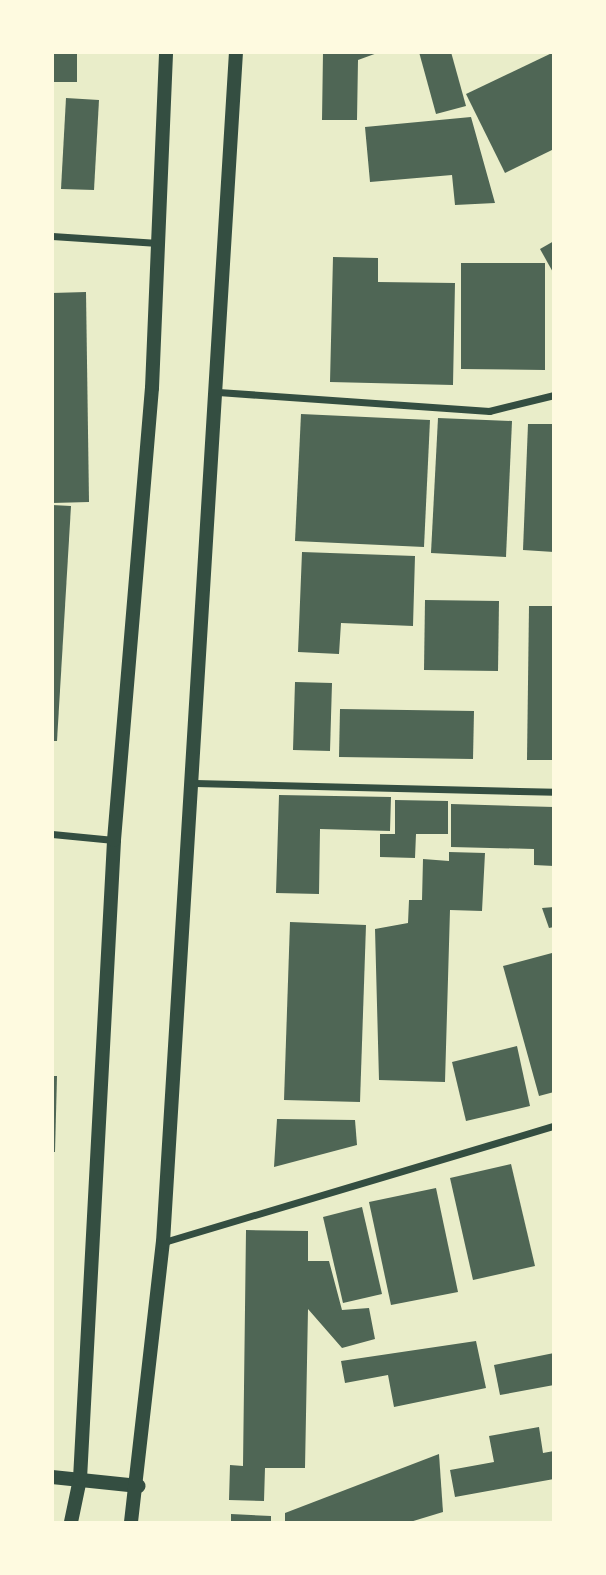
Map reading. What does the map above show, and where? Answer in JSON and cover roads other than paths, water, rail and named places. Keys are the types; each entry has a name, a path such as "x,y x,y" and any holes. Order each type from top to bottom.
{"main road":[{"path":"71,1522 80,1479 114,840 124,778 158,243 166,52"},
{"path":"131,1522 139,1486 163,1242 195,783 236,52"},
{"path":"52,1477 139,1486"}],"street":[{"path":"52,236 158,243"},
{"path":"218,392 489,411 554,395"},
{"path":"195,783 554,792"},
{"path":"52,834 114,840"},
{"path":"163,1242 554,1126"}]}
